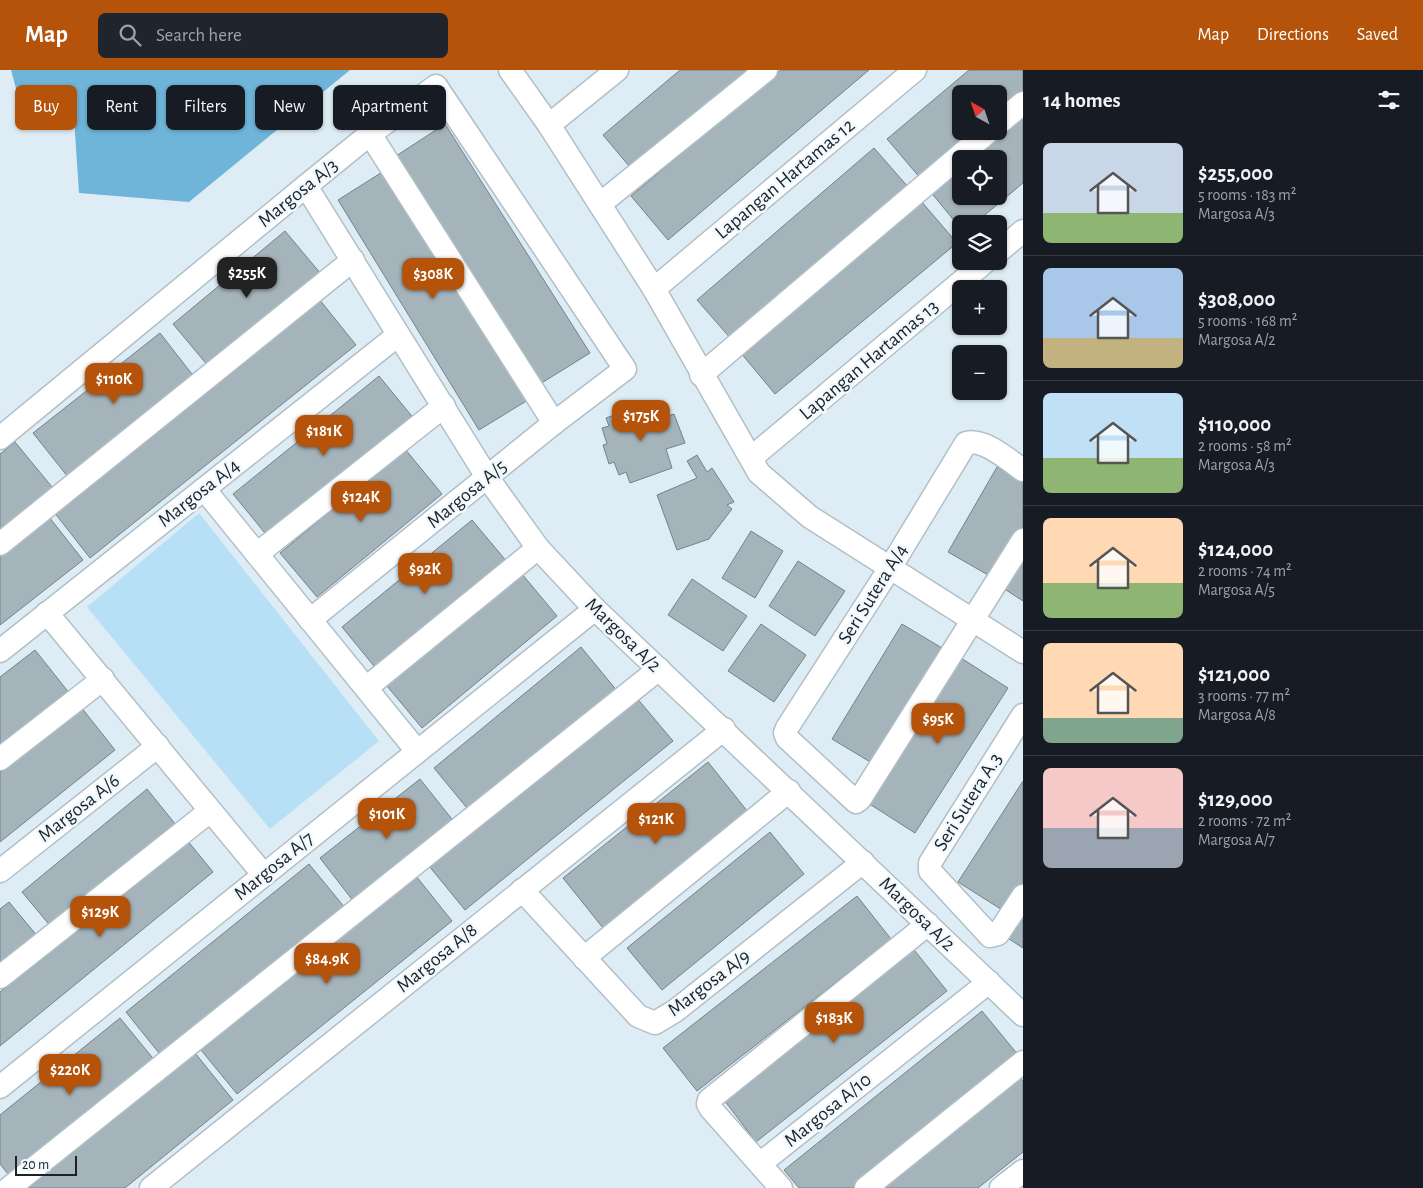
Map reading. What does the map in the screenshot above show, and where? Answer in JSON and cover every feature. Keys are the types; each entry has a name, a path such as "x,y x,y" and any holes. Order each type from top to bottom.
{"street":[{"path":"510,70 549,125 654,289 701,375 755,466 810,517 1023,652"},
{"path":"549,125 617,70"},
{"path":"600,204 766,70"},
{"name":"Lapangan Hartamas 12","path":"654,289 915,70"},
{"name":"Margosa A/3","path":"0,438 370,134 436,86 624,370"},
{"path":"1008,116 1023,103"},
{"path":"370,134 554,423"},
{"path":"701,375 978,140"},
{"name":"Margosa A/2","path":"306,186 487,477 538,548 595,609 789,791 1023,1016"},
{"path":"1007,244 1023,231"},
{"path":"0,544 353,260"},
{"name":"Lapangan Hartamas 13","path":"755,466 976,270"},
{"name":"Margosa A/4","path":"0,651 398,335"},
{"name":"Margosa A/5","path":"310,620 554,423 624,370"},
{"path":"257,554 444,406"},
{"name":"Seri Sutera A/4","path":"973,621 860,799 856,802 838,788 785,734 966,443 973,441 982,443 1023,470"},
{"path":"204,489 417,751"},
{"path":"973,621 1023,540"},
{"path":"366,688 538,548"},
{"name":"Margosa A/7","path":"0,1087 595,609"},
{"path":"47,613 263,874"},
{"path":"9,1188 660,669"},
{"path":"0,759 103,680"},
{"name":"Seri Sutera A.3","path":"1023,715 930,863 930,871 934,877 990,936 998,934 1023,896"},
{"name":"Margosa A/8","path":"151,1188 724,730"},
{"name":"Margosa A/6","path":"0,871 158,746"},
{"path":"584,958 789,791"},
{"path":"0,977 210,811"},
{"name":"Margosa A/9","path":"522,890 638,1016 655,1023 675,1011 863,862"},
{"path":"781,1188 711,1110 708,1104 709,1100 928,924"},
{"name":"Margosa A/10","path":"761,1164 989,982"},
{"path":"866,1188 1023,1062"},
{"path":"1002,1188 1023,1171"}],"shaded area":[{"path":"11,70 350,70 323,92 323,85 255,85 255,130 277,130 189,202 79,193 75,130 77,130 77,85 15,85"},
{"path":"199,513 379,741 270,829 87,607"}],"building":[{"path":"680,70 756,70 634,172 603,135"},
{"path":"781,70 869,70 668,240 631,196"},
{"path":"969,70 1023,70 1023,93 1008,106 1008,85 952,85 952,140 966,140 955,150 952,150 952,152 921,179 887,139"},
{"path":"1023,113 1023,183 1007,196 1007,150 978,150 990,140 1008,140 1008,125"},
{"path":"446,126 590,353 540,384 396,156 436,130 446,130"},
{"path":"874,148 909,188 732,340 697,300"},
{"path":"387,169 528,400 479,430 338,200"},
{"path":"952,171 952,205 997,205 985,215 952,215 952,218 929,190"},
{"path":"921,201 952,237 952,247 775,394 740,352"},
{"path":"285,231 321,274 209,367 173,324"},
{"path":"319,299 356,345 90,558 54,512"},
{"path":"160,333 195,378 68,477 33,433"},
{"path":"379,376 415,420 269,538 233,494"},
{"path":"650,402 656,420 674,414 685,443 666,449 672,468 630,483 626,472 619,475 614,462 609,464 603,445 607,444 602,428 609,426 606,418"},
{"path":"15,442 52,487 0,530 0,454"},
{"path":"405,449 442,494 317,597 280,553"},
{"path":"697,455 707,472 712,468 734,502 727,505 732,509 709,539 677,550 657,495 697,478 687,461"},
{"path":"997,467 1023,482 1023,531 995,579 948,552"},
{"path":"49,517 83,560 0,625 0,555"},
{"path":"472,520 508,563 378,671 342,627"},
{"path":"751,531 783,551 755,598 722,578"},
{"path":"1023,557 1023,601 1003,588"},
{"path":"798,561 845,591 815,636 769,606"},
{"path":"522,574 557,616 422,728 387,686"},
{"path":"692,579 747,616 723,651 668,615"},
{"path":"761,624 806,655 774,702 728,671"},
{"path":"902,624 947,651 877,766 832,739"},
{"path":"581,647 618,692 471,813 434,768"},
{"path":"35,650 70,694 0,749 0,677"},
{"path":"961,658 1008,688 915,833 868,803"},
{"path":"636,697 673,741 465,910 429,866"},
{"path":"81,707 115,750 0,842 0,772"},
{"path":"708,762 748,812 603,928 563,878"},
{"path":"420,779 455,823 354,902 320,858"},
{"path":"1023,781 1023,888 1007,913 958,882"},
{"path":"147,789 176,825 52,928 22,892"},
{"path":"770,832 804,874 662,990 627,948"},
{"path":"187,840 213,872 0,1046 0,992"},
{"path":"309,864 346,909 163,1058 126,1012"},
{"path":"416,876 452,921 237,1094 201,1050"},
{"path":"857,896 891,939 697,1091 663,1048"},
{"path":"9,902 38,937 0,968 0,909"},
{"path":"1023,910 1023,948 1006,937"},
{"path":"911,946 947,991 756,1142 721,1096"},
{"path":"982,1011 1019,1056 853,1188 799,1188 784,1170"},
{"path":"120,1018 156,1062 11,1178 0,1164 0,1115"},
{"path":"195,1053 233,1100 125,1188 28,1188"},
{"path":"1018,1075 1023,1081 1023,1152 978,1188 879,1188"}]}
